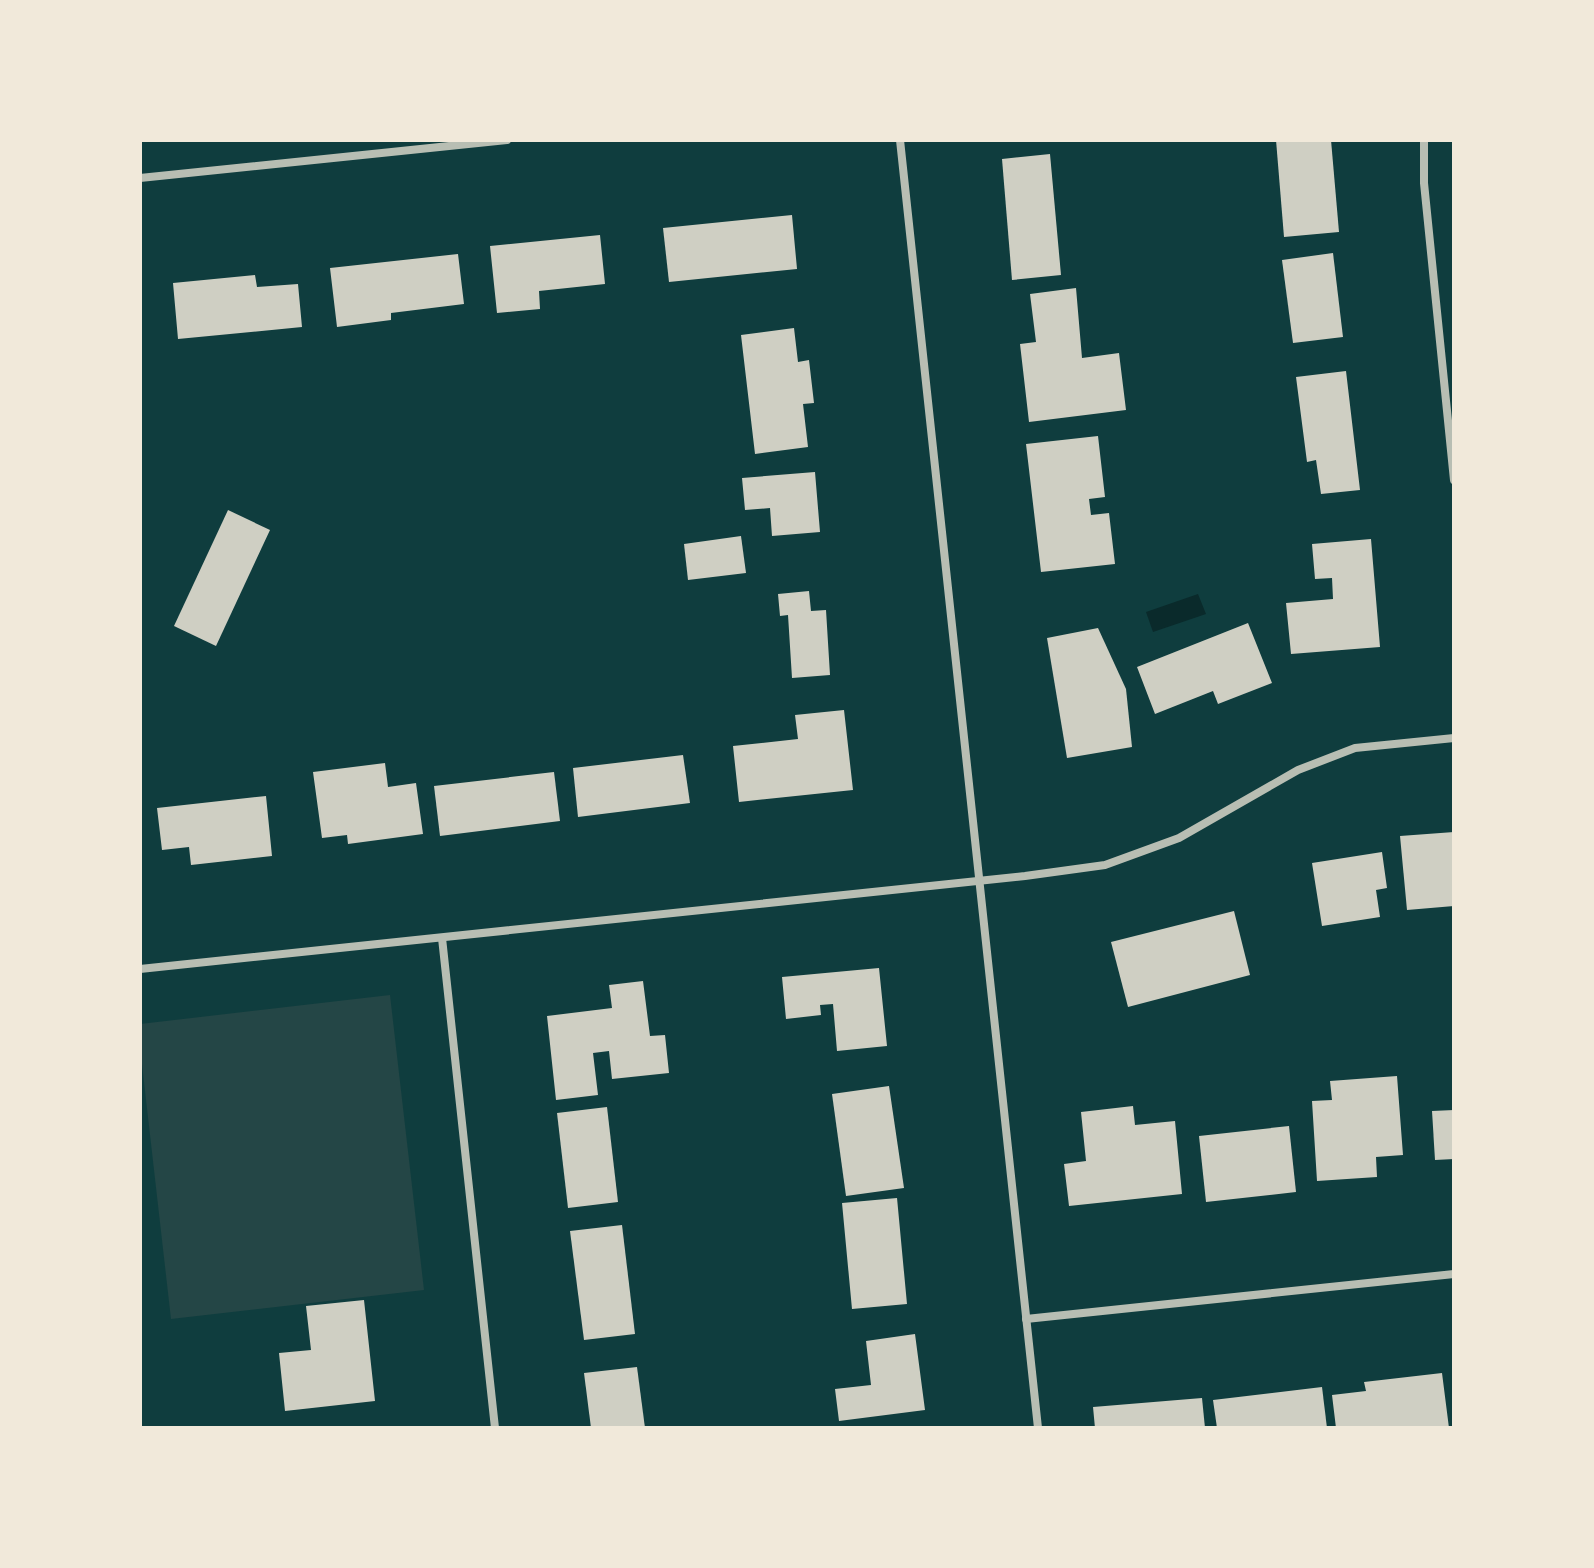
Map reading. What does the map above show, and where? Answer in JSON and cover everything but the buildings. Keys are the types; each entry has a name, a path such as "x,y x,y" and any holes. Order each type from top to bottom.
{"street":[{"path":"140,178 507,140"},
{"path":"900,140 1038,1428"},
{"path":"1424,140 1424,183 1454,480"},
{"path":"140,969 980,881 1105,865 1179,838 1298,770 1355,748 1454,738"},
{"path":"442,938 495,1428"},
{"path":"1026,1319 1454,1274"}],"shaded area":[{"path":"1198,594 1206,614 1153,632 1146,612"},
{"path":"390,995 424,1290 171,1319 140,1047 140,1024"}]}
